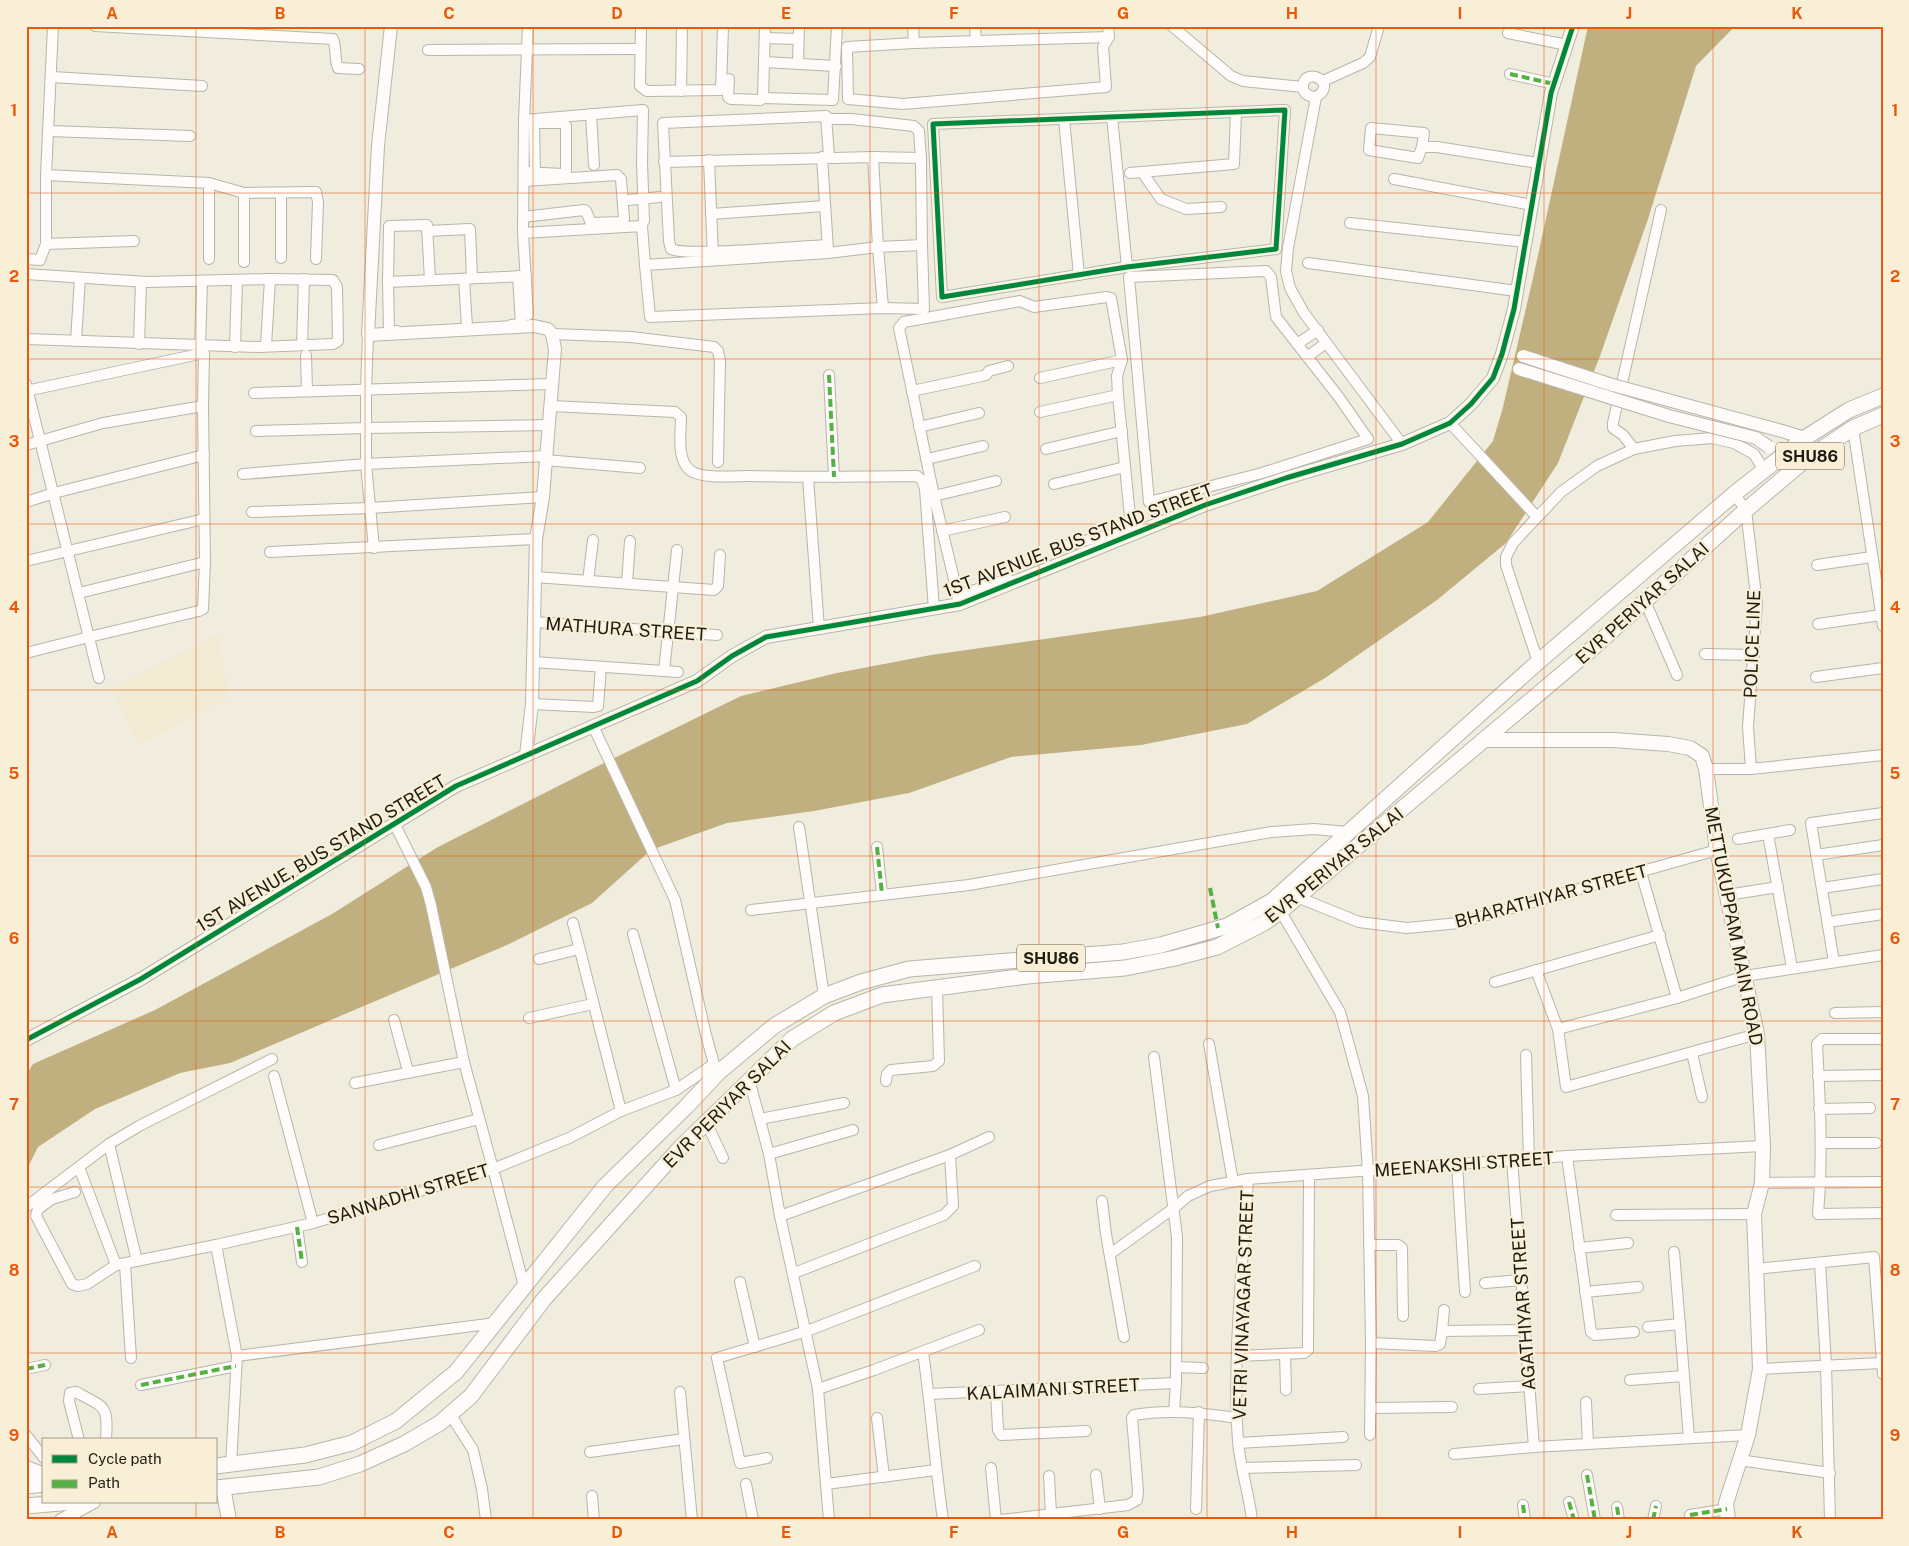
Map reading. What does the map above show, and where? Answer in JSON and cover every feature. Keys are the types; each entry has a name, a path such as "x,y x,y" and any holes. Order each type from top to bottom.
{"highway":[{"path":"26,1469 42,1475"}],"main road":[{"name":"EVR PERIYAR SALAI","path":"220,1487 314,1478 360,1464 404,1444 440,1423 471,1396 544,1299 681,1147 792,1039 834,1013 882,995 1027,976 1125,968 1175,958 1217,947 1264,923 1277,906 1347,832 1538,662 1764,470 1773,453 1805,438 1849,410 1883,396"},
{"name":"EVR PERIYAR SALAI","path":"224,1465 305,1455 352,1443 396,1421 456,1372 605,1186 660,1133 717,1068 774,1026 824,996 862,982 909,969 1123,952 1169,943 1226,926 1298,897 1594,647 1746,510 1805,460 1853,428 1883,415"},
{"path":"1576,630 1594,647"},
{"path":"1486,740 1613,740 1668,744 1690,748 1702,756 1706,768"},
{"name":"METTUKUPPAM MAIN ROAD","path":"1706,768 1716,850 1757,1034 1762,1146 1762,1183 1754,1214 1760,1369 1748,1435 1726,1503 1727,1514"},
{"path":"1082,956 1084,971"},
{"path":"539,1267 557,1284"},
{"path":"26,1486 42,1484"},
{"path":"220,1487 229,1520"},
{"path":"26,1506 49,1504"}],"street":[{"path":"26,259 40,260 46,244 46,175 50,130 53,26"},
{"path":"95,26 239,31 333,39 336,45 336,64 338,68 359,69"},
{"path":"374,548 366,464 366,390 378,146 391,26"},
{"path":"430,280 427,225 389,226 389,332 521,324 525,312 522,276 524,120 528,26"},
{"path":"641,26 640,86 647,91 721,90 723,26"},
{"path":"680,91 682,26"},
{"path":"730,26 728,97 731,100 760,100 763,98 833,101 835,97 837,26"},
{"path":"763,98 765,26"},
{"path":"798,64 799,26"},
{"path":"914,26 914,43"},
{"path":"974,26 976,41"},
{"path":"1172,26 1232,76 1243,81 1303,87"},
{"path":"1323,81 1362,63 1370,57 1379,26"},
{"name":"1ST AVENUE, BUS STAND STREET","path":"26,1040 141,979 456,786 696,681 732,656 766,638 934,609 1133,531 1205,505 1286,478 1402,444 1450,423 1471,404 1493,378 1501,356 1517,292 1538,164 1554,84 1573,26"},
{"path":"1108,32 1103,47 1106,87 903,104 848,99 847,47 914,43 976,41 1108,32"},
{"path":"1508,33 1567,45"},
{"path":"765,38 798,39"},
{"path":"428,50 635,49"},
{"path":"764,62 836,66"},
{"path":"1510,74 1554,84"},
{"path":"1311,76 1318,77 1323,81 1324,88 1322,94 1310,97 1305,93 1303,87 1305,80 1311,76"},
{"path":"52,77 202,86"},
{"path":"1316,97 1288,248 1286,271 1290,288 1304,313 1402,444"},
{"path":"524,120 643,110 644,221"},
{"path":"1284,110 1276,249 1127,267 942,297 933,124 1236,112 1284,110"},
{"path":"1130,173 1234,164 1236,112"},
{"path":"591,114 594,165"},
{"path":"523,233 642,226 650,317 882,308 924,309 919,131 914,126 826,119 826,116 663,123 668,241 672,248 677,251 713,256"},
{"path":"1112,117 1127,267"},
{"path":"826,119 824,206 828,249"},
{"path":"1064,119 1079,275"},
{"path":"524,177 535,173 563,174 566,172 566,126 564,124 536,123 534,125 535,173"},
{"path":"1371,128 1424,133 1422,147 1418,158 1369,150 1371,128"},
{"path":"50,130 190,136"},
{"path":"1422,147 1437,147 1538,164"},
{"path":"664,162 873,156 921,158"},
{"path":"873,156 882,308"},
{"path":"709,160 713,256"},
{"path":"1142,172 1161,199 1186,209 1221,208"},
{"path":"46,175 209,183 244,193 316,192 316,259"},
{"path":"523,217 584,210 591,223 623,222 624,219 621,179 617,175 524,177"},
{"path":"1394,179 1532,205"},
{"path":"209,183 209,259"},
{"path":"1280,187 1298,188"},
{"path":"244,193 244,262"},
{"path":"280,258 281,193"},
{"path":"628,200 660,197"},
{"path":"711,214 824,206"},
{"path":"1634,448 1614,428 1613,423 1661,210"},
{"path":"1350,223 1525,242"},
{"path":"427,231 470,229 466,327"},
{"path":"46,244 134,242"},
{"path":"645,265 713,256 922,245"},
{"path":"1308,263 1517,292"},
{"path":"1266,271 1271,277 1276,317 1307,357 1368,438 1262,473 1150,502 1129,277 1266,271"},
{"path":"26,274 141,282 270,279 333,280 337,287 338,341 333,344 304,350 266,346 200,346 26,339"},
{"path":"388,282 522,276"},
{"path":"76,341 80,278"},
{"path":"266,346 270,279"},
{"path":"304,279 304,350 307,391"},
{"path":"235,346 237,280"},
{"path":"200,346 202,281"},
{"path":"139,344 141,282"},
{"path":"1023,574 958,599 934,496 899,328 904,322 1020,301 1034,307 1111,298 1122,360 1117,376 1118,395 1133,531 1060,547"},
{"path":"368,335 534,326 548,329 552,334 555,348 542,497 536,539 532,704 526,755"},
{"path":"1297,344 1318,330"},
{"path":"552,334 631,337 714,347 718,351 720,361 718,462"},
{"path":"1307,357 1326,342"},
{"path":"26,346 40,343"},
{"path":"26,653 89,636 171,618 203,608 205,562 204,353 27,388 69,550 89,636 99,678"},
{"path":"1501,356 1523,356 1609,384 1805,438"},
{"path":"1501,356 1519,369 1669,416 1756,438 1773,453"},
{"path":"1040,378 1122,360"},
{"path":"912,391 986,375 989,371 1008,366"},
{"path":"829,375 834,477"},
{"path":"254,393 552,384"},
{"path":"1040,412 1118,395"},
{"path":"26,445 103,423 203,406"},
{"path":"551,406 674,412 681,417 682,456 690,471 698,474 716,476 808,477 917,476 922,480 925,489 934,609"},
{"path":"919,427 979,413"},
{"path":"1450,423 1538,517"},
{"path":"256,432 549,425"},
{"path":"1853,428 1883,626"},
{"path":"1046,449 1122,431"},
{"path":"1538,662 1506,565 1506,557 1513,543 1561,492 1597,466 1634,448 1675,441 1712,438 1734,443 1754,454 1764,470"},
{"path":"927,459 983,446"},
{"path":"26,502 54,493 204,455"},
{"path":"243,474 366,464 545,458 640,468"},
{"path":"1054,484 1125,467"},
{"path":"808,477 819,629"},
{"path":"934,496 996,481"},
{"path":"1734,494 1746,510"},
{"path":"252,512 370,508 542,497"},
{"name":"POLICE LINE","path":"1746,510 1757,604 1748,727 1751,769"},
{"path":"942,531 1005,517"},
{"path":"26,561 204,519"},
{"path":"270,552 536,539"},
{"path":"588,581 593,540"},
{"path":"627,583 630,541"},
{"path":"664,671 677,550"},
{"path":"535,577 714,590 718,586 720,555"},
{"path":"1817,565 1872,557"},
{"path":"79,593 205,562"},
{"path":"1645,600 1677,675"},
{"path":"1818,624 1881,615"},
{"name":"MATHURA STREET","path":"534,622 717,636"},
{"path":"1705,654 1754,655"},
{"path":"533,662 678,672"},
{"path":"532,704 598,706 601,666"},
{"path":"1816,677 1883,668"},
{"path":"593,726 675,900 717,1068"},
{"path":"1706,768 1751,769 1883,755"},
{"path":"1834,962 1811,823 1883,813"},
{"path":"395,825 426,887 464,1062 524,1286"},
{"path":"798,827 824,996"},
{"path":"751,910 969,884 1272,832 1314,829 1347,832"},
{"path":"1738,839 1790,830"},
{"path":"1768,834 1792,968"},
{"path":"1816,855 1883,845"},
{"path":"877,847 882,894"},
{"name":"BHARATHIYAR STREET","path":"1298,897 1359,922 1407,928 1459,923 1716,850"},
{"path":"1641,872 1677,998"},
{"path":"1822,888 1883,880"},
{"path":"1727,895 1778,887"},
{"path":"1277,906 1340,1012 1363,1096 1368,1171 1371,1343 1370,1435"},
{"path":"1828,922 1883,914"},
{"path":"573,924 621,1111"},
{"path":"633,934 676,1090"},
{"path":"1495,982 1660,935"},
{"path":"539,959 579,949"},
{"path":"1558,1029 1677,998 1745,976 1883,955"},
{"path":"1536,970 1558,1029 1566,1087 1757,1034"},
{"path":"886,1080 887,1074 891,1070 933,1066 939,1061 938,988"},
{"path":"529,1018 594,1004"},
{"path":"1835,1013 1883,1012"},
{"path":"394,1020 408,1071"},
{"path":"1883,1039 1819,1040 1816,1044 1821,1143 1821,1181 1818,1218 1883,1213"},
{"path":"1209,1044 1233,1182"},
{"path":"1692,1053 1702,1097"},
{"path":"1526,1055 1529,1159"},
{"path":"1154,1057 1177,1237 1176,1383 1174,1412"},
{"path":"26,1207 109,1144 139,1126 272,1059"},
{"path":"355,1083 408,1071 464,1062"},
{"name":"SANNADHI STREET","path":"75,1192 52,1199 38,1209 36,1216 72,1284 78,1286 87,1284 120,1265 216,1246 297,1227 494,1173 621,1111 676,1090 717,1068"},
{"path":"1818,1076 1883,1075"},
{"path":"274,1076 312,1223"},
{"path":"749,1079 769,1154 780,1216 807,1331 818,1389 829,1520"},
{"path":"760,1119 844,1103"},
{"path":"1819,1109 1870,1108"},
{"path":"379,1145 479,1119"},
{"path":"706,1122 724,1158"},
{"path":"769,1154 853,1130"},
{"path":"780,1216 950,1155 989,1137"},
{"path":"1821,1143 1876,1143"},
{"path":"109,1144 137,1261"},
{"name":"MEENAKSHI STREET","path":"1110,1254 1188,1196 1210,1186 1248,1179 1567,1156 1762,1146"},
{"path":"794,1273 944,1215 953,1206 950,1155"},
{"path":"1567,1156 1593,1334 1634,1332"},
{"name":"AGATHIYAR STREET","path":"1512,1160 1534,1447"},
{"path":"1457,1164 1465,1292"},
{"path":"79,1167 120,1265 131,1358"},
{"path":"1238,1356 1306,1352 1308,1347 1309,1175"},
{"name":"VETRI VINAYAGAR STREET","path":"1248,1179 1238,1356 1237,1418 1239,1443 1252,1520"},
{"path":"1762,1183 1821,1181 1883,1182"},
{"path":"1102,1201 1124,1337"},
{"path":"1616,1215 1754,1214"},
{"path":"297,1227 302,1262"},
{"path":"1579,1248 1628,1243"},
{"path":"1369,1245 1398,1245 1402,1248 1403,1316"},
{"path":"216,1246 236,1361 224,1465"},
{"path":"1674,1252 1689,1438"},
{"path":"1756,1269 1874,1257 1883,1374"},
{"path":"1820,1262 1826,1366 1830,1520"},
{"path":"767,1458 740,1463 717,1358 807,1331 975,1266"},
{"path":"1485,1283 1521,1280"},
{"path":"740,1282 755,1347"},
{"path":"1586,1296 1638,1287"},
{"path":"1371,1343 1436,1346 1440,1344 1444,1310"},
{"path":"141,1384 236,1361 496,1323"},
{"path":"1648,1327 1680,1324"},
{"path":"818,1389 923,1352 978,1330"},
{"path":"1442,1331 1525,1330"},
{"path":"923,1352 943,1520"},
{"path":"1286,1354 1286,1390"},
{"path":"1760,1369 1882,1363"},
{"path":"26,1369 45,1365"},
{"path":"1176,1366 1203,1368"},
{"path":"1630,1380 1684,1376"},
{"name":"KALAIMANI STREET","path":"929,1394 1176,1383"},
{"path":"1479,1389 1529,1386"},
{"path":"78,1438 69,1401 70,1393 76,1392 102,1407 107,1416 106,1438"},
{"path":"680,1392 692,1520"},
{"path":"996,1392 998,1430 1001,1435 1086,1431"},
{"path":"1586,1402 1588,1444"},
{"path":"1371,1408 1452,1407"},
{"path":"1001,1520 1038,1518 1052,1514 1128,1505 1137,1500 1133,1416 1174,1412 1199,1412 1237,1418"},
{"path":"1196,1509 1199,1412"},
{"path":"450,1414 473,1450 482,1489 486,1520"},
{"path":"877,1418 884,1477"},
{"path":"26,1435 42,1455"},
{"path":"1454,1454 1534,1447 1748,1435"},
{"path":"1239,1443 1343,1437"},
{"path":"590,1452 684,1440"},
{"path":"1739,1460 1830,1473"},
{"path":"1243,1468 1356,1466"},
{"path":"991,1468 996,1520"},
{"path":"826,1484 936,1470"},
{"path":"1587,1474 1595,1520"},
{"path":"1096,1475 1100,1509"},
{"path":"1049,1476 1052,1514"},
{"path":"746,1484 753,1520"},
{"path":"592,1496 594,1520"},
{"path":"1569,1502 1574,1520"},
{"path":"61,1520 90,1504"},
{"path":"1523,1505 1526,1520"},
{"path":"1654,1520 1656,1506"},
{"path":"1617,1507 1619,1520"},
{"path":"1690,1515 1727,1514"}],"shaded area":[{"path":"1588,26 1735,26 1696,66 1647,222 1600,356 1558,463 1506,543 1437,600 1325,678 1247,724 1141,745 1011,757 909,793 814,811 727,823 651,850 592,903 507,945 230,1063 180,1073 95,1109 38,1147 26,1171 26,1075 33,1064 155,1010 332,914 438,847 741,696 837,673 931,655 1200,617 1317,591 1428,522 1493,441 1503,407 1533,278"},
{"path":"218,634 229,697 139,745 112,688"}],"marked path":[{"path":"1510,74 1554,84"},
{"path":"829,375 834,477"},
{"path":"877,847 882,894"},
{"path":"1210,888 1218,928"},
{"path":"297,1227 302,1262"},
{"path":"26,1369 45,1365"},
{"path":"141,1385 236,1366"},
{"path":"1587,1475 1595,1520"},
{"path":"1569,1502 1574,1520"},
{"path":"1523,1505 1525,1520"},
{"path":"1653,1520 1656,1506"},
{"path":"1617,1507 1619,1520"},
{"path":"1690,1515 1727,1509"}],"cycle path":[{"path":"26,1040 141,979 456,786 697,681 732,656 766,637 960,604 1205,505 1286,478 1402,444 1450,423 1471,404 1493,378 1502,354 1514,309 1551,93 1573,26"},
{"path":"1285,110 1276,249 1127,267 942,297 933,124 1285,110"}]}
